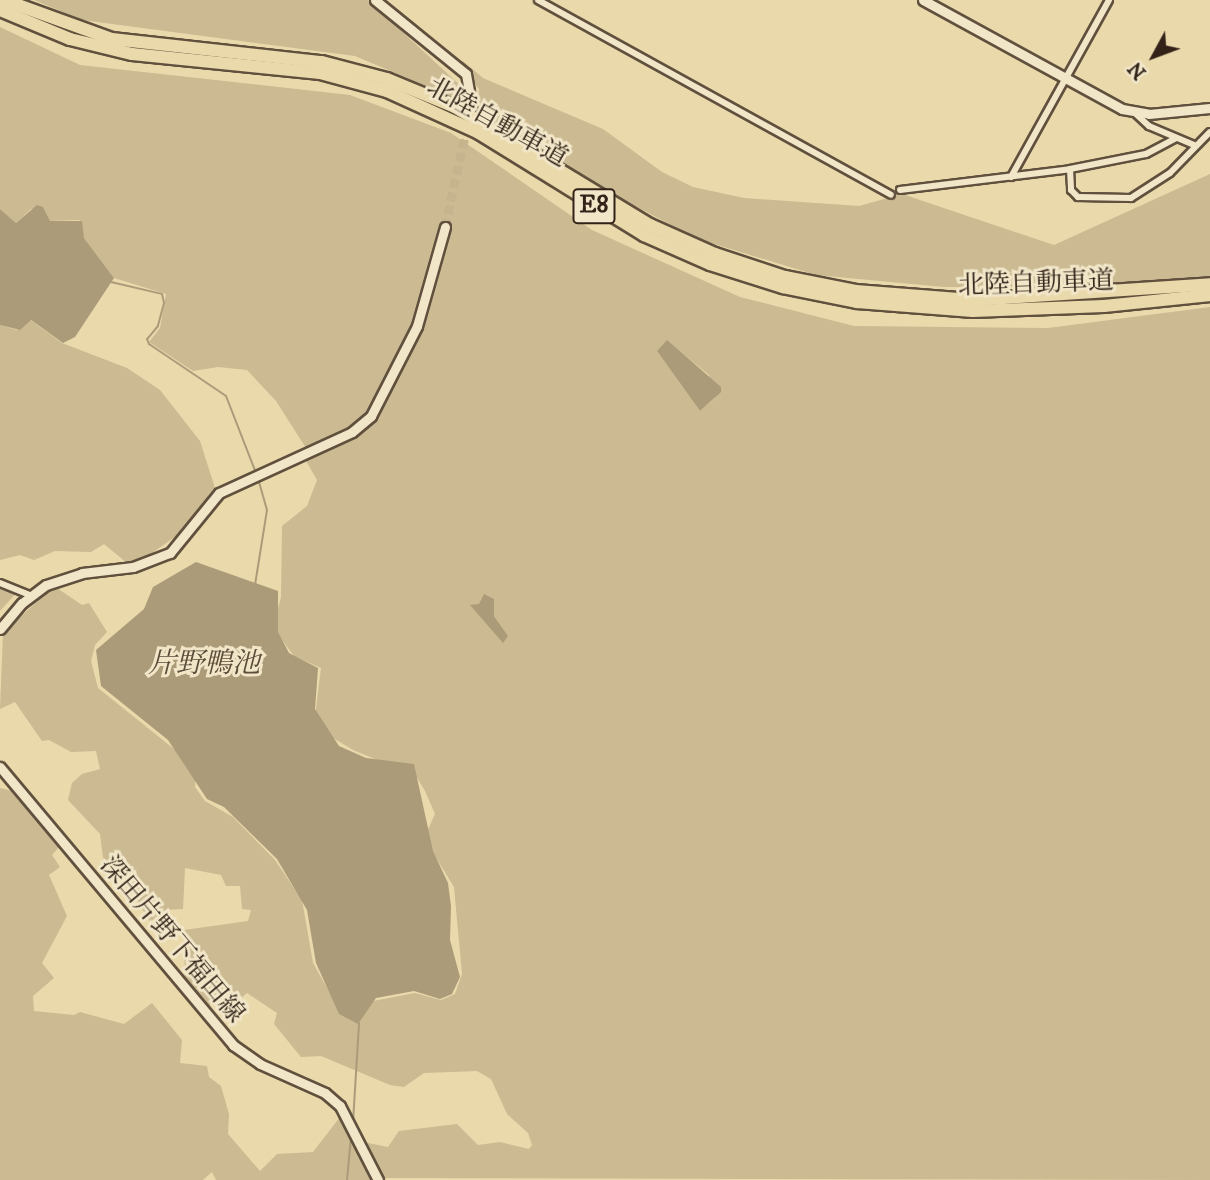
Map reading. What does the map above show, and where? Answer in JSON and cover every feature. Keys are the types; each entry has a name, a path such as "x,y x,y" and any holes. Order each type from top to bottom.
{"highway":[{"name":"北陸自動車道","path":"4,0 112,39 322,62 387,79 455,107 650,225 715,254 797,279 894,295 972,300 1210,284"},
{"name":"北陸自動車道","path":"0,10 70,39 132,54 320,73 387,91 480,133 644,235 722,268 807,293 880,305 973,311 1104,306 1210,295"}],"main road":[{"path":"375,0 466,74 472,107"},
{"path":"923,0 1065,79 1135,113 1210,108"},
{"path":"0,629 30,595 68,576 124,569 170,553 219,493 360,425 382,401 413,335 445,227"},
{"name":"深田片野下福田線","path":"0,767 233,1045 260,1064 325,1093 340,1106 378,1180"}],"street":[{"path":"538,0 891,195"},
{"path":"1012,177 1109,0"},
{"path":"1135,113 1149,126 1194,145"},
{"path":"1070,169 1071,190 1078,197 1131,198 1170,173 1194,145 1210,132"},
{"path":"900,190 1070,169 1146,154 1176,138"},
{"path":"0,583 30,595"}],"shaded area":[{"path":"34,0 368,0 463,88 457,99 355,56 82,20"},
{"path":"0,27 80,65 350,95 451,133 592,230 740,297 854,326 1048,328 1210,307 1210,1180 383,1178 363,1142 388,1147 399,1131 457,1124 478,1145 500,1142 529,1149 532,1145 528,1133 507,1114 491,1079 477,1071 424,1073 404,1087 390,1085 321,1056 301,1057 274,1024 277,1013 247,993 226,1011 212,1002 206,1010 185,985 184,930 248,921 251,910 242,909 240,886 226,886 221,875 185,868 183,909 165,910 150,922 119,870 103,858 100,834 68,800 72,783 82,774 100,769 96,751 71,752 49,740 42,741 15,702 0,709 3,633 54,586 82,605 89,603 107,632 95,645 91,661 98,688 184,757 196,770 195,787 205,801 233,817 275,860 302,900 313,963 334,1000 368,1002 415,993 441,1000 455,994 462,974 454,887 424,838 435,814 425,791 416,776 353,750 325,733 315,717 321,668 294,656 273,628 281,597 282,526 307,506 317,480 305,459 306,448 276,401 247,370 218,367 193,371 149,342 160,328 166,294 114,278 84,238 80,220 49,221 44,210 31,209 16,223 0,209","holes":["667,341 709,375 715,398 700,411 657,351","471,605 479,605 494,616 508,636"]},
{"path":"463,61 483,78 603,129 662,172 693,187 744,198 859,206 902,194 1054,245 1210,174 1210,277 1089,287 944,287 816,275 698,239 601,188 477,111 479,89 460,65"},
{"path":"29,319 62,343 127,368 160,390 200,441 215,488 186,529 145,558 127,563 104,544 91,552 55,551 34,560 20,555 0,560 0,325 17,330"},
{"path":"0,586 19,590 0,611"},
{"path":"0,788 16,792 60,846 52,855 60,867 49,875 67,916 42,963 54,978 33,996 34,1011 74,1015 80,1012 124,1024 152,1003 182,1040 180,1063 207,1066 209,1077 221,1086 229,1114 228,1134 260,1171 277,1154 313,1152 340,1117 374,1180 216,1180 212,1172 203,1180 0,1180"}],"water":[{"path":"37,205 43,207 50,221 82,221 84,238 114,278 75,337 63,343 31,320 20,330 0,325 0,209 16,223"},
{"path":"667,340 721,387 721,392 700,411 657,351"},
{"name":"片野鴨池","path":"196,562 278,591 278,632 289,653 318,668 315,709 339,746 366,758 414,764 433,851 448,883 451,906 450,940 460,977 452,994 440,999 414,991 376,998 358,1024 339,1014 316,963 307,910 277,859 224,807 207,799 168,740 101,686 96,650 144,609 153,587"},
{"path":"484,594 494,599 494,616 508,636 503,643 470,605 479,604"}],"waterway":[{"path":"111,282 162,294 164,303 158,326 147,339 149,344 226,396 256,473"},
{"path":"255,585 267,510 258,478"},
{"path":"353,1122 359,1023"},
{"path":"347,1180 351,1138"}],"tunnel":[{"path":"445,227 468,122"}]}
